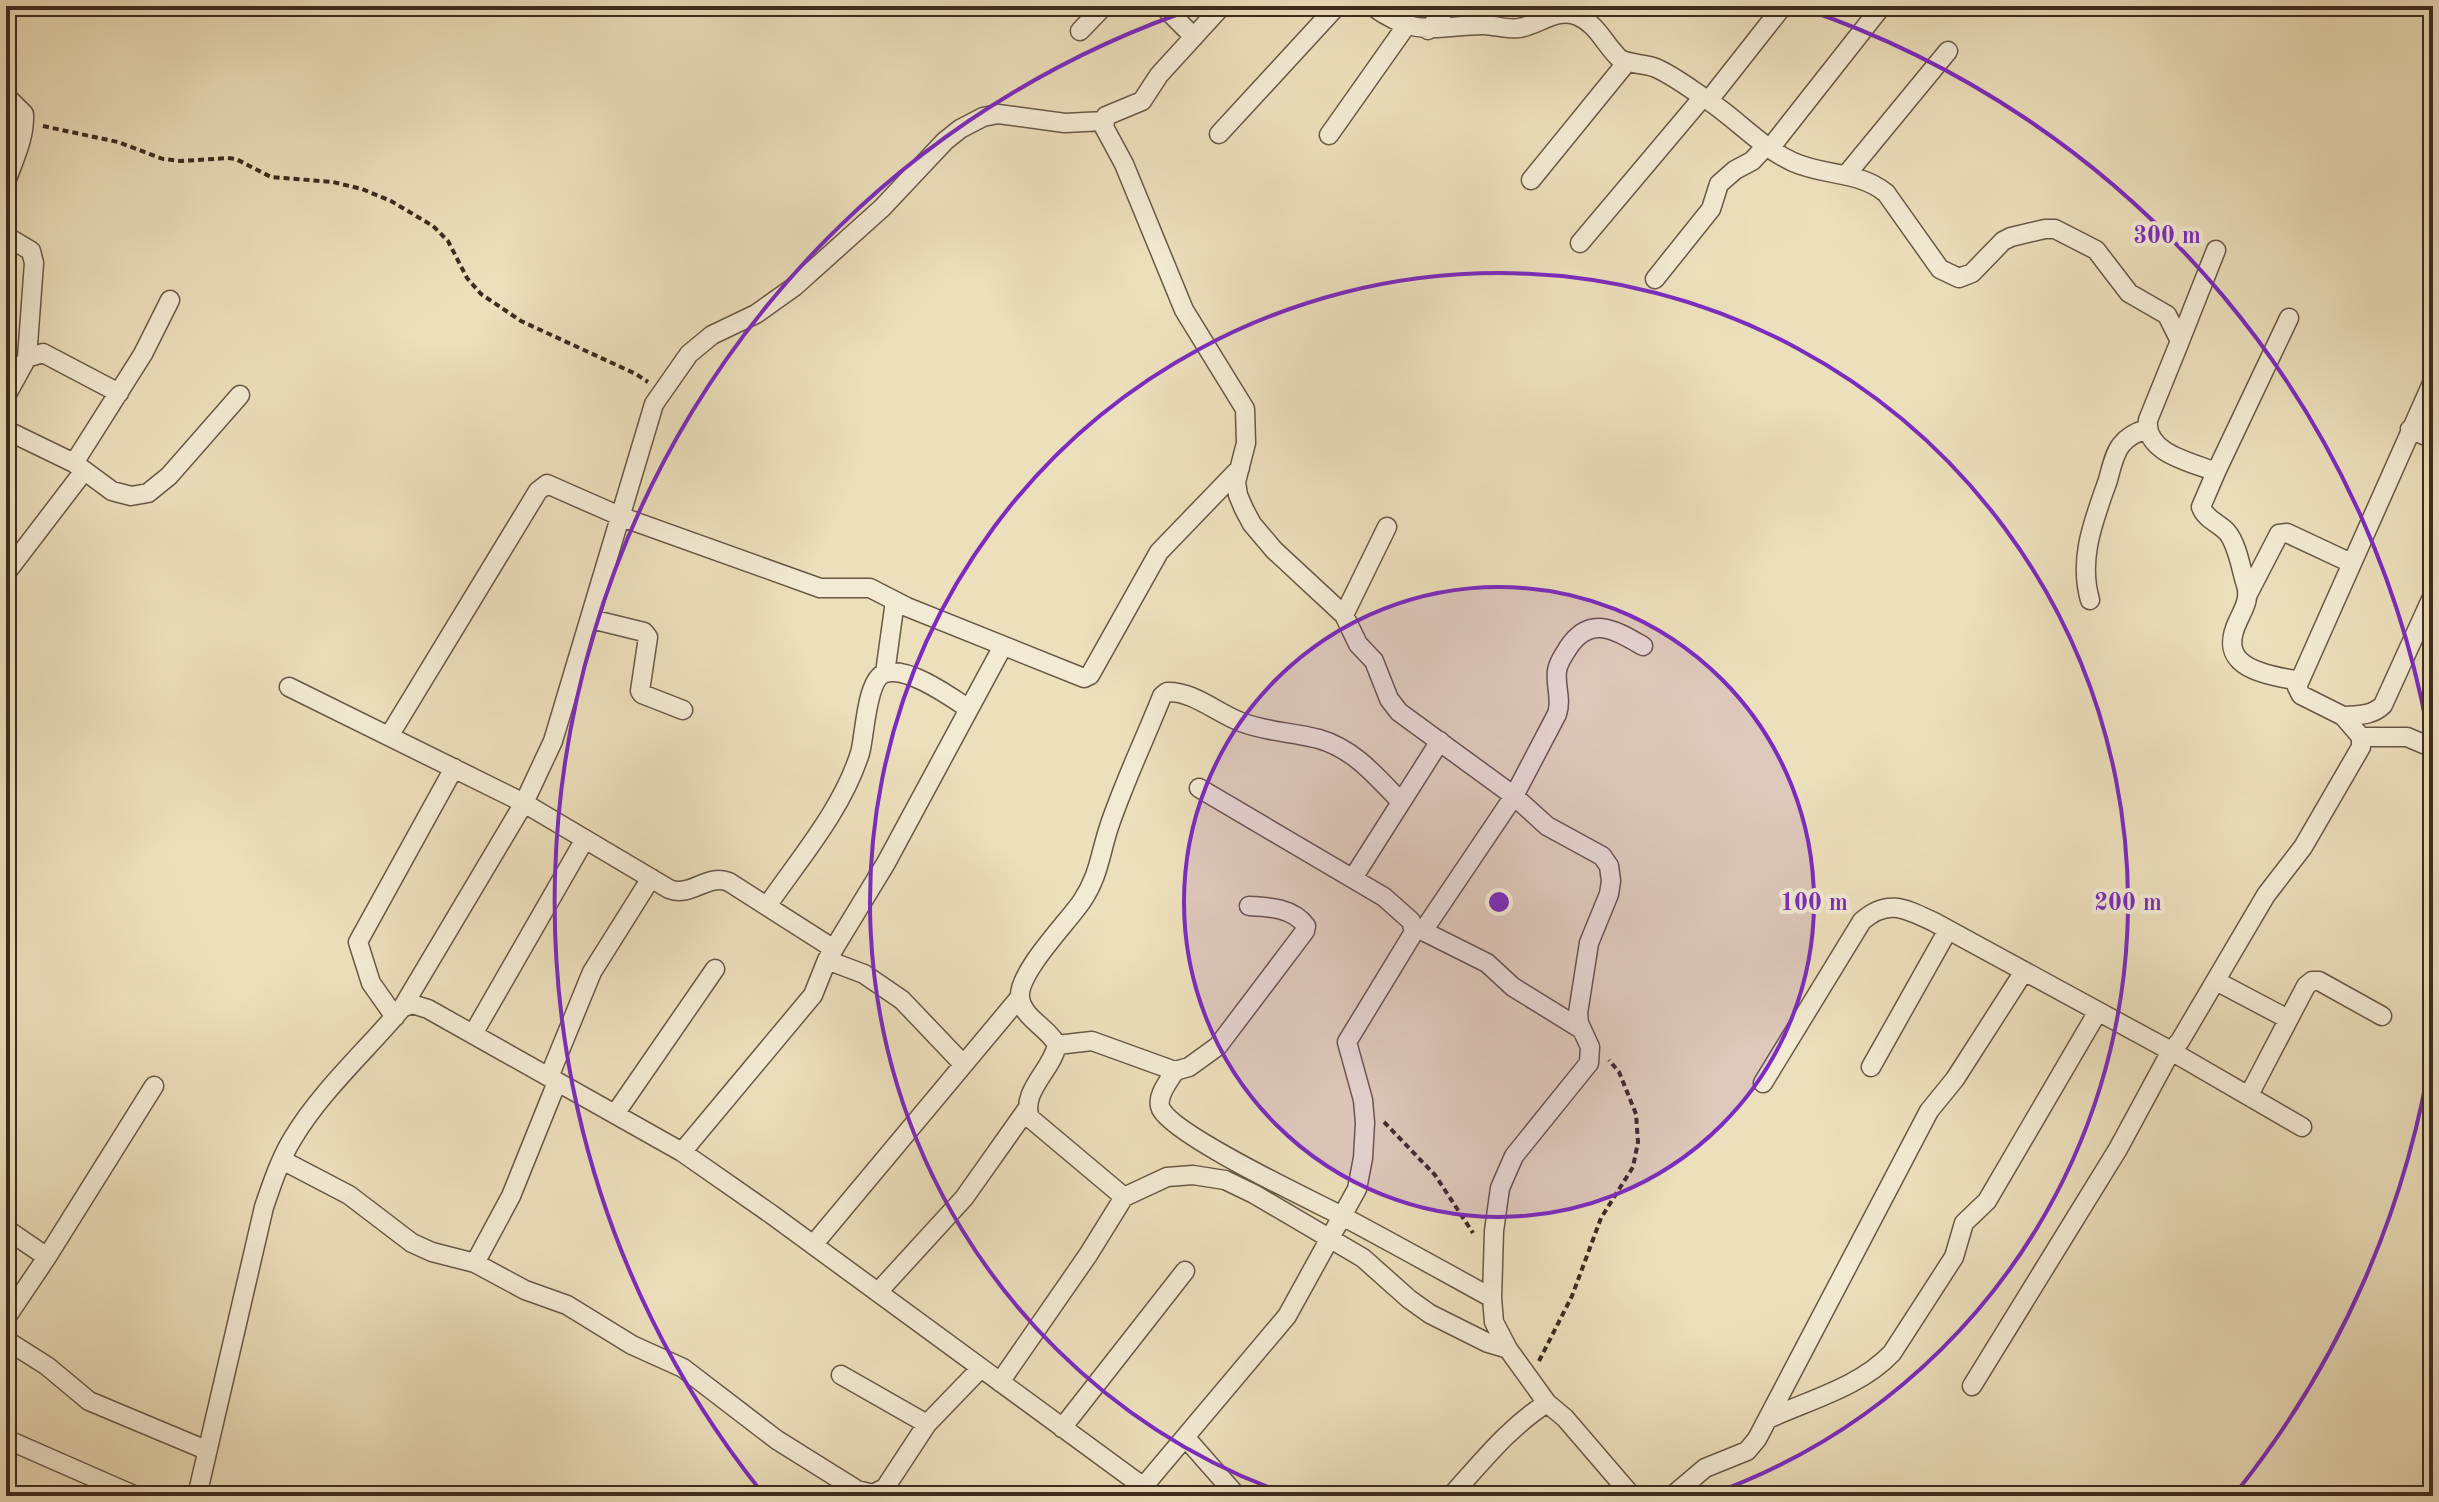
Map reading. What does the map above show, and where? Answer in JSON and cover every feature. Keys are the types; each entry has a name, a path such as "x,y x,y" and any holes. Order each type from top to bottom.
{"street":[{"path":"1080,31 1104,6"},
{"path":"1163,6 1194,37"},
{"path":"1222,6 1155,79 1142,101 1106,116 1104,127 1124,164 1184,310 1245,409 1246,443 1236,482 1238,495 1252,524 1274,550 1344,615 1358,644 1374,661 1394,706 1514,796 1547,826 1602,856 1609,866 1609,894 1589,943 1578,1013 1592,1055 1505,1172 1500,1188 1492,1263 1492,1298 1494,1322 1508,1349 1547,1403 1565,1418 1632,1496"},
{"path":"1219,134 1337,6"},
{"path":"1372,6 1406,26 1428,30 1485,25 1519,28 1552,11 1571,13 1591,23 1614,52 1627,62 1658,69 1706,98 1794,163 1866,180 1886,193 1940,269 1959,278 1972,273 2003,241 2011,237 2045,229 2065,233 2096,250 2129,293 2167,315 2180,341"},
{"path":"1428,30 1448,6"},
{"path":"1580,243 1783,6"},
{"path":"1655,279 1711,209 1719,184 1769,146 1878,11"},
{"path":"1329,135 1406,26"},
{"path":"1846,175 1948,51"},
{"path":"1531,180 1627,62"},
{"path":"6,96 24,114 25,126 23,138 11,149 6,182"},
{"path":"197,1496 264,1207 282,1160 308,1115 398,1013 524,803 553,741 654,404 695,347 756,314 794,287 882,208 960,129 983,117 998,114 1065,123 1104,121"},
{"path":"6,236 31,251 34,263 27,358 6,396"},
{"path":"2216,250 2147,429 2148,437 2166,452 2216,472"},
{"path":"6,573 79,467 170,300"},
{"path":"2248,594 2232,539 2201,507 2289,318"},
{"path":"27,358 43,353 119,393"},
{"path":"1972,1386 2118,1149 2171,1051 2180,1041 2270,888 2303,847 2361,747 2361,737 2343,716 2301,695 2297,687 2433,381"},
{"path":"6,430 79,467 112,491 131,496 148,493 169,476 240,395"},
{"path":"2090,600 2085,556 2118,448 2135,433 2147,429"},
{"path":"2410,429 2433,439"},
{"path":"389,736 538,491 547,484 622,517 820,588 870,588 1084,678 1090,675 1154,558 1240,468"},
{"path":"1344,615 1387,527"},
{"path":"2299,681 2256,672 2238,658 2232,637 2248,594 2282,533 2351,563"},
{"path":"2343,716 2367,715 2383,705 2433,595"},
{"path":"767,906 842,797 861,752 870,694 876,681 885,673 895,601"},
{"path":"591,619 644,632 648,637 642,694 683,710"},
{"path":"398,1013 412,1004 428,1009 682,1152 1149,1492 1185,1437 1287,1316 1357,1189 1363,1158 1363,1100 1347,1042 1412,938 1514,796 1560,706 1557,671 1561,660 1572,643 1591,628 1602,627 1619,632 1643,646"},
{"path":"682,1152 813,995 830,954 886,863 1003,646"},
{"path":"885,673 914,677 969,709"},
{"path":"289,687 524,803 675,891 683,892 713,879 721,879 767,906 830,954 902,1000 963,1064"},
{"path":"813,1245 1020,997 1023,984 1052,936 1082,902 1099,869 1109,828 1162,696 1167,692 1188,695 1252,726 1321,739 1332,744 1366,766 1401,802"},
{"path":"2361,737 2407,737 2433,748"},
{"path":"1353,878 1440,741"},
{"path":"398,1013 371,983 358,942 454,768"},
{"path":"1199,788 1353,878 1402,910 1419,929 1487,963 1513,987 1581,1029"},
{"path":"473,1034 585,839"},
{"path":"475,1263 516,1183 592,972 651,878"},
{"path":"1057,1045 1092,1041 1175,1071 1189,1067 1218,1046 1305,931 1302,920 1288,912 1272,907 1249,906"},
{"path":"1763,1083 1862,921 1874,911 1888,907 1907,909 1948,930 2171,1051 2302,1127"},
{"path":"1871,1067 1948,930"},
{"path":"615,1114 715,969"},
{"path":"1672,1496 1705,1468 1747,1451 1757,1439 1929,1111 1955,1079 2023,973"},
{"path":"2216,981 2288,1019"},
{"path":"2249,1095 2306,986 2312,981 2319,981 2382,1016"},
{"path":"1020,997 1024,1007 1057,1045"},
{"path":"1768,1419 1859,1379 1879,1367 1892,1353 1954,1257 1964,1223 1987,1201 2097,1013"},
{"path":"1057,1045 1055,1055 1028,1100 1030,1118 1124,1197"},
{"path":"1175,1071 1160,1097 1159,1105 1163,1112 1191,1134 1233,1160 1492,1298"},
{"path":"6,1318 154,1086"},
{"path":"878,1292 964,1198 1027,1109"},
{"path":"282,1160 349,1195 412,1243 432,1252 475,1263 525,1290 567,1305 632,1345 683,1368 777,1440 857,1490 873,1494 885,1488 927,1424 981,1368"},
{"path":"1000,1382 1124,1197 1167,1177 1193,1175 1225,1180 1331,1238 1363,1258 1430,1314 1488,1343 1508,1349"},
{"path":"6,1229 47,1257"},
{"path":"1062,1428 1185,1271"},
{"path":"6,1340 47,1366 89,1401 206,1450"},
{"path":"841,1375 927,1424"},
{"path":"1451,1496 1526,1416 1547,1403"},
{"path":"1185,1437 1237,1496"},
{"path":"6,1439 136,1496"}],"path":[{"path":"25,126 46,126 118,142 163,159 236,159 271,177 333,182 391,201 433,226 448,241 467,278 481,294 521,321 636,374 663,392"},
{"path":"1530,1379 1572,1296 1601,1218 1633,1167 1638,1142 1636,1114 1619,1072 1613,1063 1592,1055"},
{"path":"1363,1100 1435,1175 1492,1263"}]}
